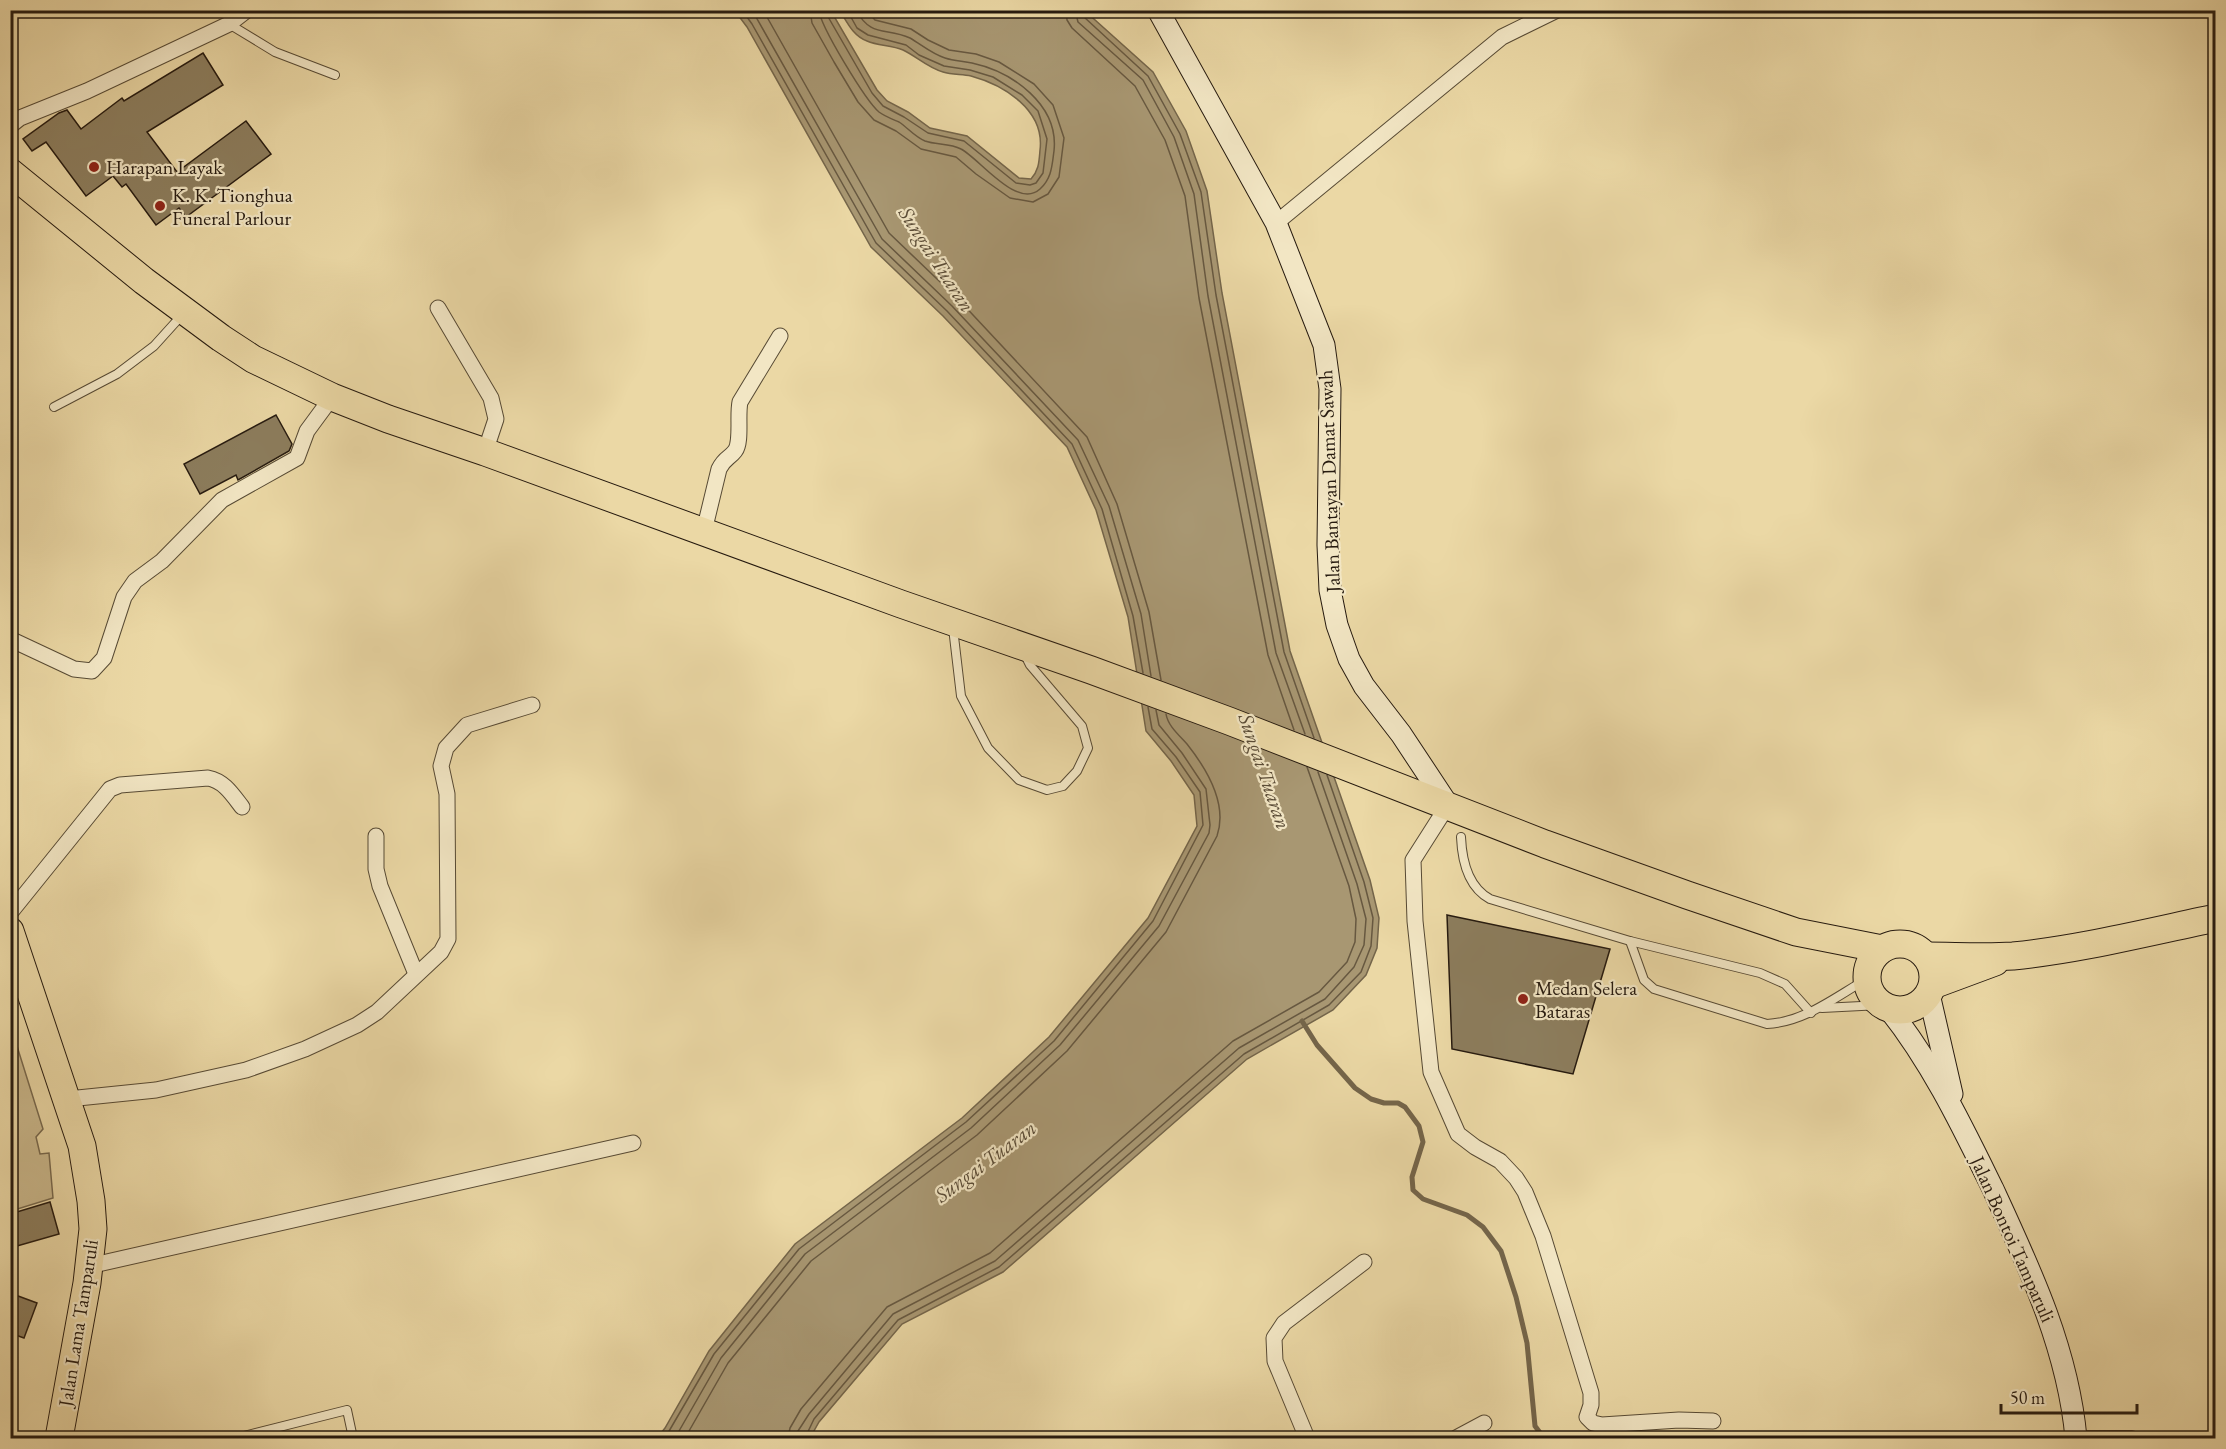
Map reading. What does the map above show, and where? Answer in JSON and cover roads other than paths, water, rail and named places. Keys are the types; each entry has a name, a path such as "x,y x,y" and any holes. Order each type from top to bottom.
{"highway":[{"path":"10,172 184,312 253,358 332,397 388,419 1032,648 1585,859 1796,932 1882,949"},
{"path":"1926,956 2010,956 2082,947 2216,918"},
{"name":"Jalan Lama Tamparuli","path":"10,931 20,988 68,1099 88,1174 93,1230 61,1438"},
{"path":"1796,932 1867,976"},
{"path":"1931,989 1933,970 1926,956 1917,948 1905,944 1893,944 1882,949 1875,956 1867,976 1869,989 1884,1006 1901,1010 1915,1007 1931,989 2010,956"}],"street":[{"path":"10,126 20,118 87,91 230,24 247,10"},
{"name":"Jalan Bantayan Damat Sawah","path":"1158,10 1276,223 1324,345 1330,389 1328,545 1330,590 1337,625 1349,659 1364,686 1401,734 1448,806"},
{"path":"1276,223 1502,37 1557,10"},
{"path":"438,308 491,398 496,419 484,452"},
{"path":"704,531 719,469 724,460 736,451 739,441 737,414 740,402 780,336"},
{"path":"10,639 74,669 92,671 104,658 124,597 135,581 162,561 222,500 297,458 307,431 332,397"},
{"path":"68,1099 156,1090 246,1070 306,1048 357,1025 376,1012 441,952 448,939 447,794 441,766 446,748 467,725 532,705"},
{"path":"10,913 110,789 120,785 208,778 223,784 242,807"},
{"path":"1448,806 1413,860 1415,921 1431,1072 1442,1100 1458,1134 1500,1161 1525,1192 1543,1236 1591,1393 1592,1405 1587,1417 1593,1423 1602,1425 1678,1420 1713,1421"},
{"path":"376,836 376,869 380,886 416,974"},
{"name":"Jalan Bontoi Tamparuli","path":"1931,989 1956,1112"},
{"name":"Jalan Bontoi Tamparuli","path":"1884,1006 1909,1035 1956,1112 2032,1272 2051,1323 2064,1370 2076,1437"},
{"path":"89,1266 633,1143"},
{"path":"1307,1438 1275,1361 1274,1338 1284,1323 1364,1262"},
{"path":"1456,1438 1484,1423"}],"lane":[{"path":"230,24 275,52 335,75"},
{"path":"54,407 117,374 154,346 184,312"},
{"path":"952,621 961,696 988,748 1019,780 1047,790 1064,786 1077,771 1088,748 1082,726 1030,665 1028,659 1032,648"},
{"path":"1461,837 1462,854 1471,880 1480,893 1491,899 1630,941 1760,973 1785,984 1811,1013"},
{"path":"1630,941 1644,980 1654,989 1767,1024 1811,1013 1867,976"},
{"path":"1820,1008 1884,1006"},
{"path":"236,1438 348,1410 353,1438"},
{"path":"2076,1437 2132,1435 2139,1438"}],"water":[{"name":"Sungai Tuaran","path":"735,11 831,11 877,90 887,101 908,112 930,128 967,136 1019,178 1031,179 1034,176 1040,150 1040,136 1036,123 1020,101 984,80 938,70 903,50 862,39 851,28 840,11 1085,11 1153,72 1186,131 1207,191 1222,293 1290,651 1370,880 1379,918 1377,948 1366,975 1333,1010 1247,1059 1003,1272 902,1324 819,1422 810,1438 657,1438 709,1351 795,1244 962,1118 1049,1037 1148,918 1197,826 1194,795 1171,761 1146,731 1128,617 1096,510 1067,447 943,316 871,247 747,27"}],"waterway":[{"path":"1302,1021 1317,1045 1355,1088 1371,1099 1384,1103 1398,1103 1405,1107 1419,1126 1423,1142 1412,1177 1413,1190 1423,1199 1467,1215 1483,1227 1501,1251 1516,1297 1527,1343 1535,1426 1544,1438"}],"place":[{"name":"Harapan Layak","path":"94,167"},
{"name":"K. K. Tionghua Funeral Parlour","path":"160,206"},
{"name":"Medan Selera Bataras","path":"1523,999"}]}
